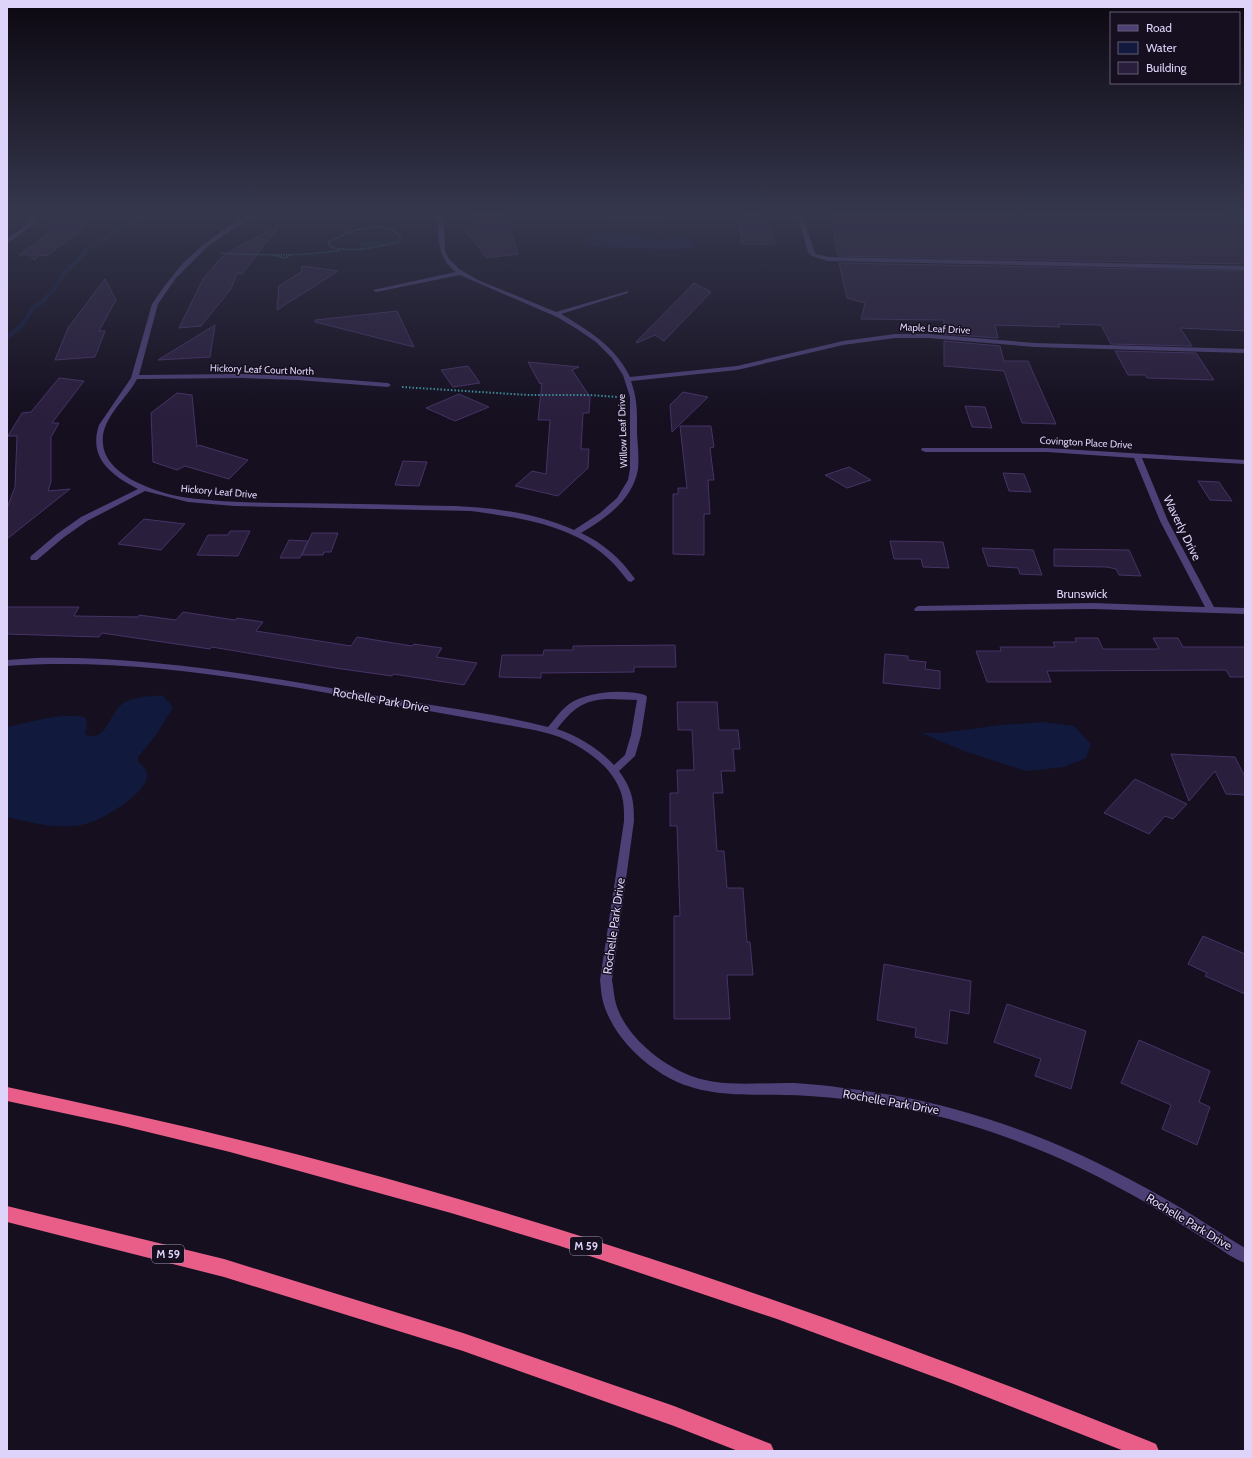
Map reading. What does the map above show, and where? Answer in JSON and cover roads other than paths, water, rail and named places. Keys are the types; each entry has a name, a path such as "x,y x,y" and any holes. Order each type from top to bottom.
{"highway":[{"name":"M 59","path":"7,1094 135,1122 311,1165 538,1231 676,1274 811,1322 988,1388 1149,1451"},
{"name":"M 59","path":"7,1214 224,1268 463,1342 667,1414 764,1451"}],"street":[{"name":"Hickory Leaf Drive","path":"170,282 156,302 134,377 106,420 100,433 99,449 107,465 125,479 143,489 164,495 196,501 234,504 471,509 507,514 540,521 574,533 595,544 613,558 631,579"},
{"path":"376,290 416,282"},
{"name":"Willow Leaf Drive","path":"479,282 556,314 578,326 601,343 615,358 627,379 633,397 634,470 629,487 612,508 574,533"},
{"path":"556,314 626,292"},
{"name":"Maple Leaf Drive","path":"627,379 696,374 737,368 843,343 895,336 928,336 1016,344 1245,351"},
{"name":"Hickory Leaf Court North","path":"134,377 262,377 388,385"},
{"name":"Covington Place Drive","path":"926,450 1040,450 1245,462"},
{"name":"Waverly Drive","path":"1136,455 1164,521 1210,609"},
{"path":"34,558 60,536 84,519 143,489"},
{"name":"Brunswick","path":"918,609 1062,606 1245,611"},
{"name":"Rochelle Park Drive","path":"7,663 83,660 151,664 274,682 550,731 568,737 584,745 602,758 614,770 621,782 629,802 629,821 606,980 609,1003 618,1023 633,1043 646,1055 680,1077 703,1085 732,1089 796,1089 865,1096 942,1111 992,1126 1056,1150 1126,1184 1245,1256"},
{"path":"550,731 566,711 577,703 598,697 642,697 636,735 630,756 614,770"}],"water":[{"path":"162,695 173,707 156,735 138,757 138,762 144,767 147,774 146,781 141,789 123,805 93,822 76,826 46,825 7,817 7,727 58,717 77,716 86,718 87,723 85,734 92,736 98,735 103,732 118,709 126,701 136,698"},
{"path":"1043,722 1074,726 1091,744 1086,758 1064,767 1026,771 964,751 921,733 941,733 1001,725"}],"waterway":[{"path":"7,338 23,324 32,309 44,300 59,282"}]}
